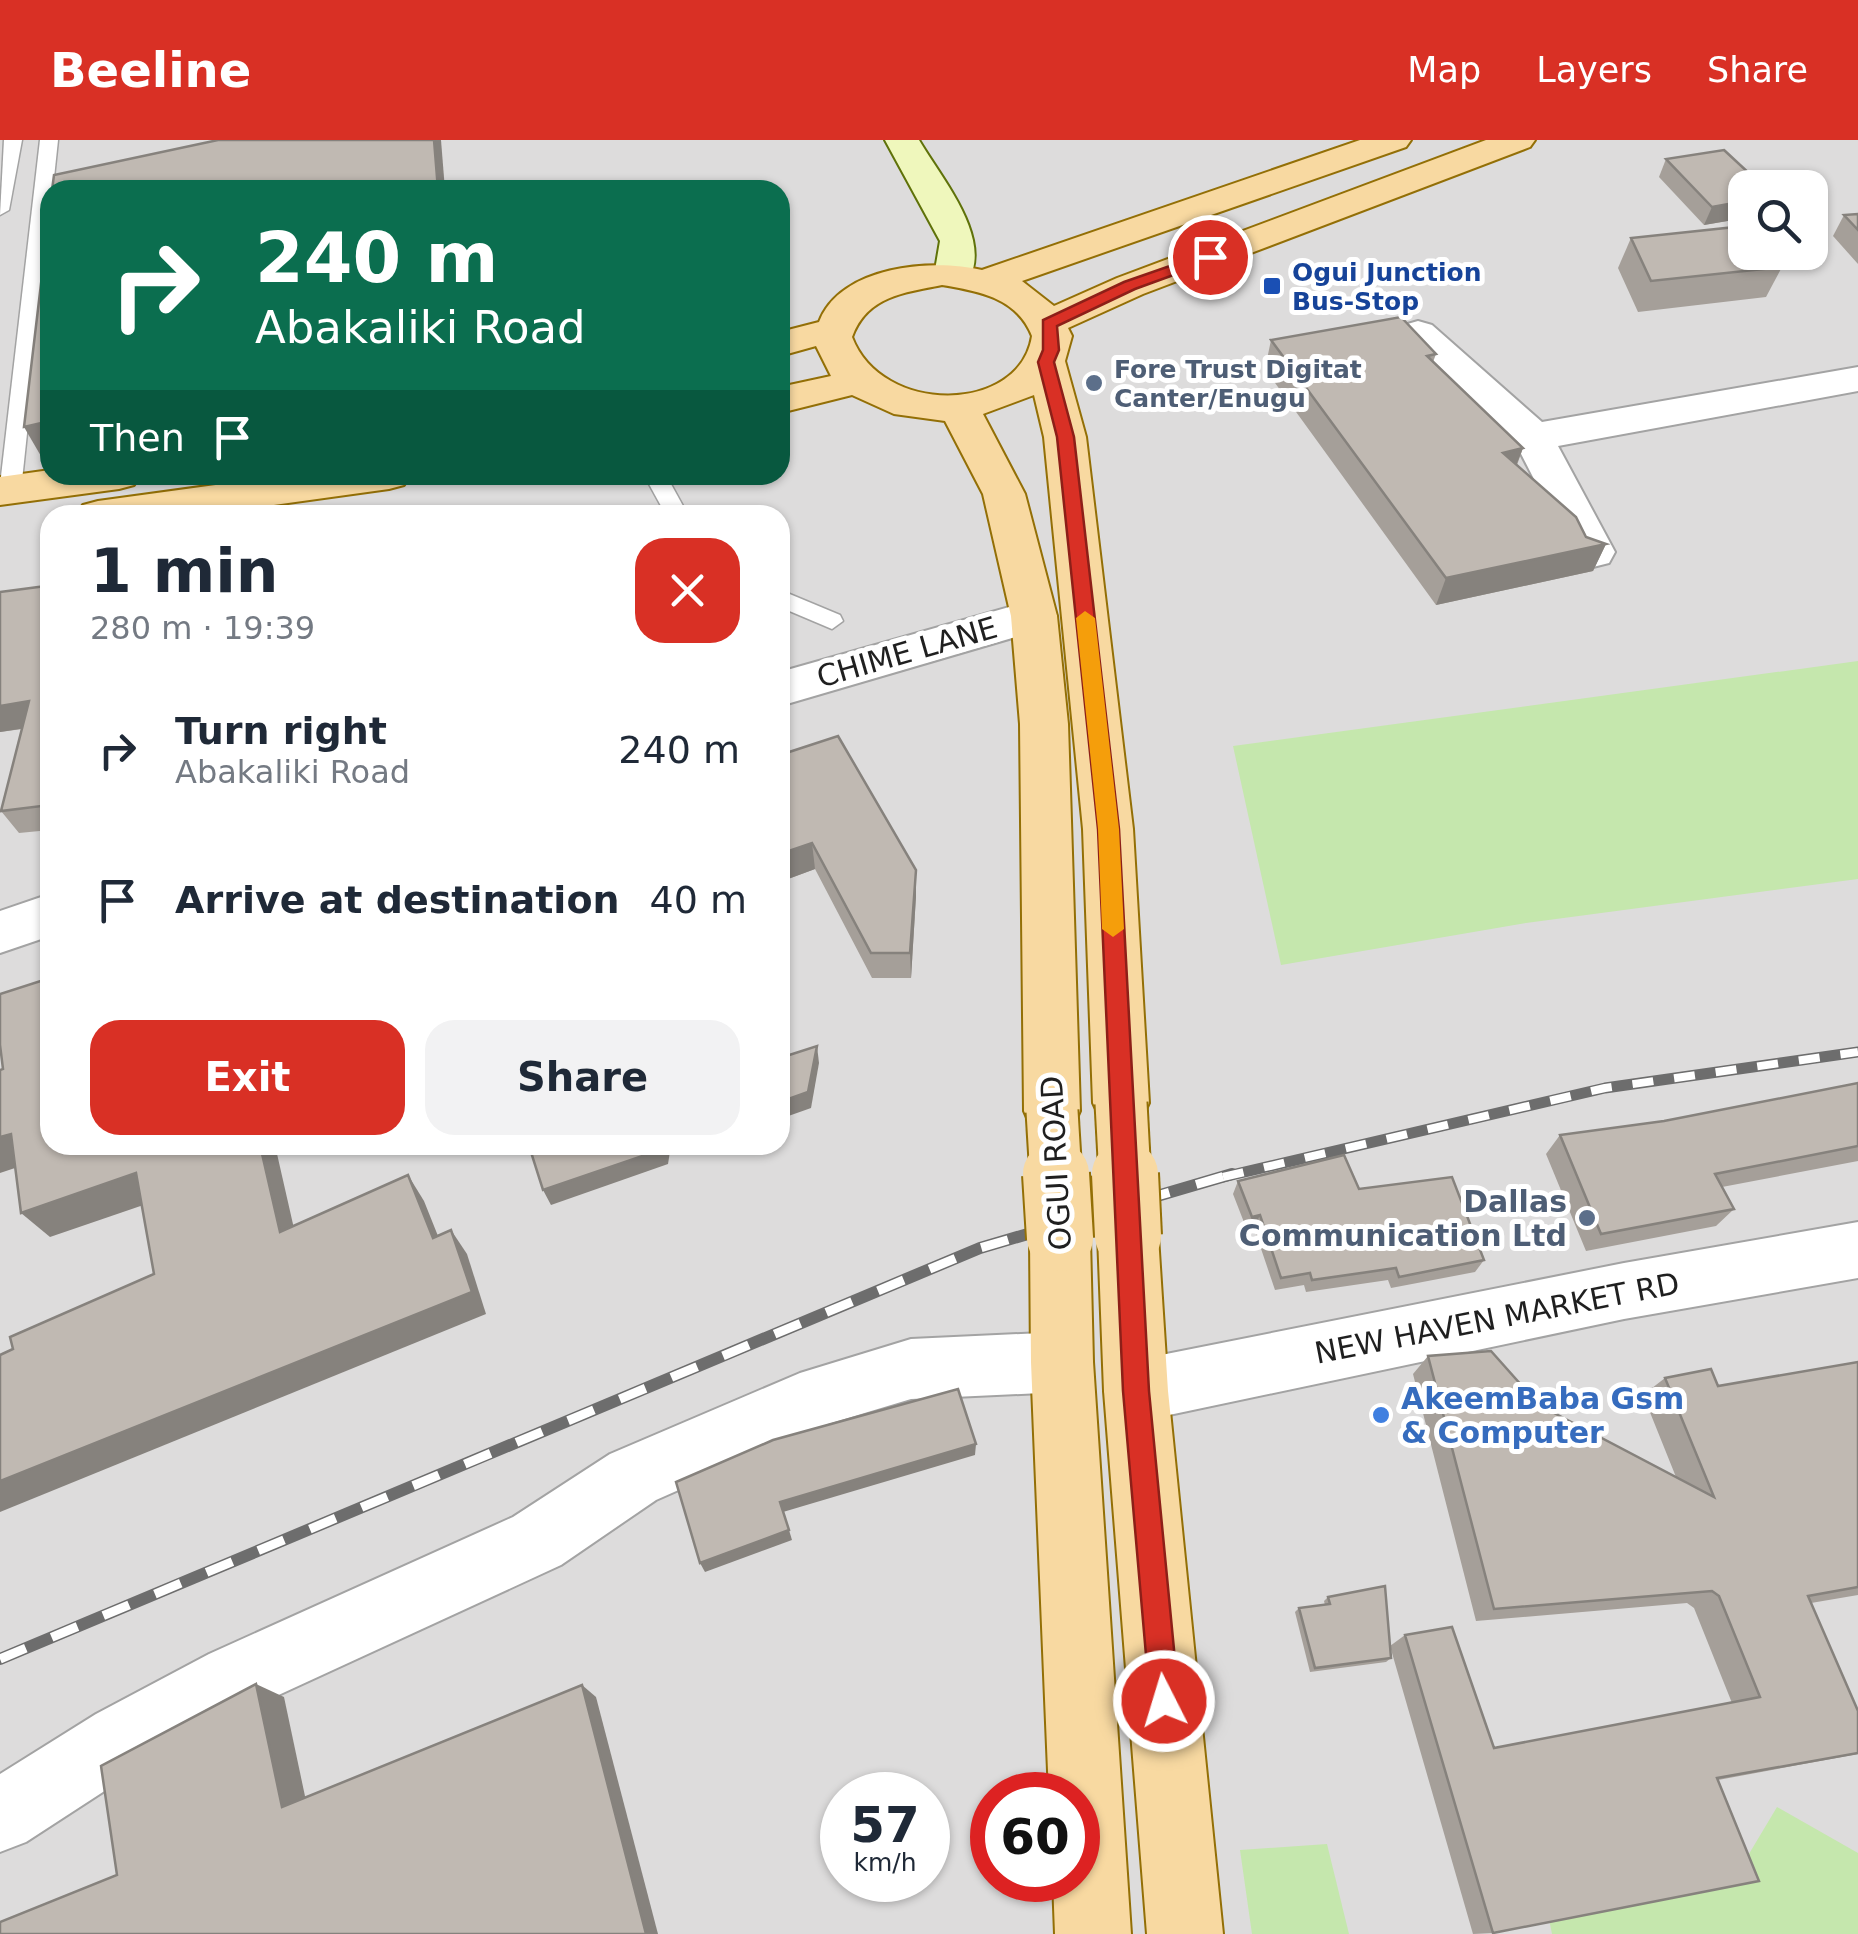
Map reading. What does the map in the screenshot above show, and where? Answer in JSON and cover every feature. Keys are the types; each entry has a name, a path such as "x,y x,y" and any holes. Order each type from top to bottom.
{"main road":[{"path":"1394,140 970,278 917,276 871,290 840,315 833,330 832,348 840,366 856,382 901,402 958,406 1003,396 1036,376 1047,343 1130,286 1518,140"},
{"path":"970,278 1035,306 1047,343 1065,437 1108,829 1136,1391 1185,1934"},
{"path":"790,341 833,330"},
{"path":"790,398 856,382"},
{"name":"OGUI ROAD","path":"958,406 1004,494 1034,616 1044,724 1062,1362 1093,1934"},
{"path":"3,503 78,485"},
{"path":"168,505 307,485"},
{"path":"3,503 40,518"}],"street":[{"path":"902,140 958,241 970,278"},
{"path":"1418,333 1533,437 1592,552"},
{"path":"1533,437 1858,379"},
{"name":"CHIME LANE","path":"790,685 1034,616"},
{"path":"0,932 40,918"},
{"path":"1059,1217 1126,1216"},
{"name":"NEW HAVEN MARKET RD","path":"1136,1391 1624,1291 1858,1250"},
{"path":"0,1816 121,1739 234,1679 537,1541 633,1477 822,1394 911,1369 1062,1362"}],"lane":[{"path":"0,210 13,140"},
{"path":"45,180 48,140"},
{"path":"0,222 40,209"},
{"path":"3,503 40,230"},
{"path":"790,602 832,621"}],"shaded area":[{"path":"0,140 1858,140 1858,1934 0,1934"}],"green space":[{"path":"1858,661 1858,879 1526,923 1281,965 1233,746"},
{"path":"1777,1807 1858,1853 1858,1934 1552,1934 1549,1919 1731,1884"},
{"path":"1327,1844 1349,1934 1252,1934 1240,1850"}],"building":[{"path":"218,140 434,140 437,180 53,180 54,175"},
{"path":"1724,150 1746,170 1728,170 1728,204 1712,207 1666,159"},
{"path":"1858,214 1858,230 1844,215"},
{"path":"1728,228 1728,270 1754,270 1651,281 1631,238"},
{"path":"40,292 40,423 24,427"},
{"path":"1401,317 1436,354 1427,356 1523,448 1503,453 1576,517 1586,537 1606,544 1446,578 1271,340"},
{"path":"40,587 40,806 1,811 29,701 0,706 0,592"},
{"path":"838,736 916,870 910,953 871,953 812,843 790,851 790,752"},
{"path":"40,981 40,1155 262,1155 280,1232 408,1175 433,1238 451,1230 472,1292 0,1481 0,1355 13,1349 10,1337 154,1274 136,1173 21,1213 11,1134 0,1137 0,994"},
{"path":"817,1046 808,1092 790,1098 790,1055"},
{"path":"1858,1083 1858,1146 1715,1174 1734,1209 1601,1234 1560,1135 1664,1121"},
{"path":"532,1155 645,1155 543,1190"},
{"path":"1344,1155 1359,1189 1452,1177 1484,1260 1399,1277 1396,1268 1312,1280 1310,1273 1281,1278 1260,1215 1252,1217 1238,1181"},
{"path":"1491,1351 1539,1405 1714,1497 1665,1378 1711,1369 1718,1386 1858,1362 1858,1587 1808,1596 1858,1711 1858,1753 1717,1778 1759,1881 1493,1933 1405,1635 1452,1627 1494,1748 1760,1697 1719,1596 1712,1591 1494,1609 1428,1356"},
{"path":"958,1389 976,1444 780,1502 789,1530 700,1563 676,1482 773,1440"},
{"path":"1385,1586 1391,1658 1315,1668 1299,1608 1330,1604 1328,1597"},
{"path":"256,1684 282,1807 582,1685 646,1934 0,1934 0,1922 117,1875 101,1766"}],"railway":[{"path":"1223,1177 1605,1088 1858,1052"},
{"path":"0,1659 980,1248 1232,1174"}],"slow traffic":[{"path":"1085,618 1108,829 1113,929"}],"place":[{"name":"Ogui Junction Bus-Stop","path":"1272,286"},
{"name":"Fore Trust Digitat Canter/Enugu","path":"1094,383"},
{"name":"Dallas Communication Ltd","path":"1587,1218"},
{"name":"AkeemBaba Gsm & Computer","path":"1381,1415"}],"route":[{"path":"1164,1701 1136,1391 1108,829 1065,437 1046,362 1052,336 1048,324 1130,286 1210,257"}]}
